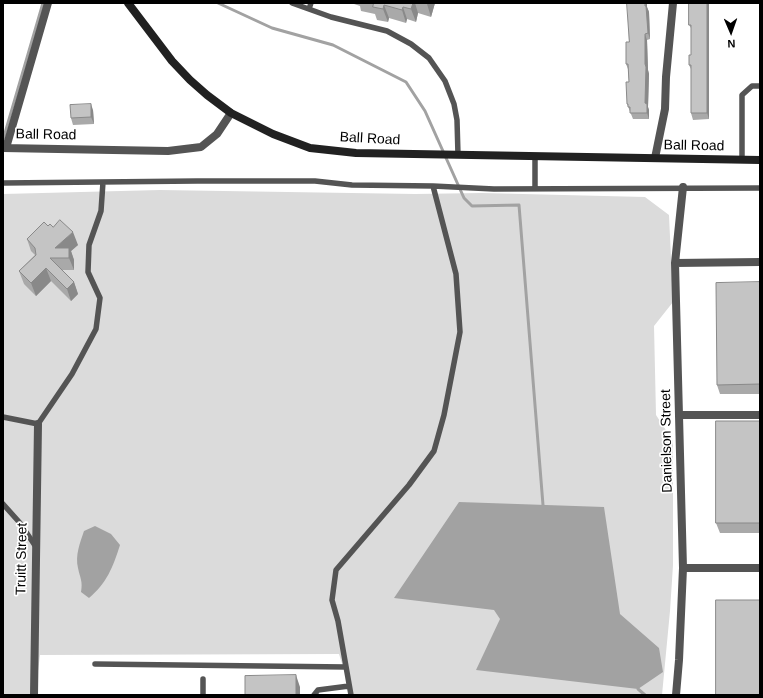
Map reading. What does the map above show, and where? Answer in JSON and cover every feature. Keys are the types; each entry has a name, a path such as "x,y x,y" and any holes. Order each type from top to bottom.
{"main road":[{"path":"128,3 176,66 207,95 231,113"},
{"name":"Ball Road","path":"231,113 273,134 310,148 356,153 760,160"}],"street":[{"path":"5,148 48,3"},
{"path":"655,158 665,109 666,77 673,3"},
{"name":"Ball Road","path":"5,148 168,151 201,147 216,134 231,113"},
{"name":"Danielson Street","path":"676,695 683,568 675,263 683,187"},
{"path":"675,263 760,262"},
{"path":"679,415 760,415"},
{"name":"Truitt Street","path":"34,695 38,424"},
{"path":"683,568 760,568"}],"lane":[{"path":"292,3 310,6 331,17 387,31 411,44 429,58 445,81 454,104 457,120 455,155"},
{"path":"742,160 742,95 752,86 760,86"},
{"path":"535,156 535,189"},
{"path":"3,183 315,181 352,185 433,186 494,189 683,187 760,188"},
{"path":"3,417 38,424 72,374 96,329 100,298 88,272 89,245 101,211 102,182"},
{"path":"351,695 338,621 332,600 336,570 410,485 434,451 444,415 460,332 456,274 433,186"},
{"path":"3,504 20,524 36,547"},
{"path":"95,664 346,667"},
{"path":"203,679 203,695"},
{"path":"314,695 318,690 349,686"}],"shaded area":[{"path":"160,190 415,194 482,193 645,197 669,215 673,302 654,326 656,415 673,441 673,565 662,695 352,695 339,654 40,655 35,695 3,695 3,194"},
{"path":"459,502 604,507 620,614 659,648 663,672 638,689 476,670 500,619 494,610 394,598"},
{"path":"95,526 111,534 120,545 109,574 89,598 81,592 82,588 77,558 78,549 84,531"}],"building":[{"path":"374,3 413,3 411,9 403,7 402,10 384,5 383,9 373,7"},
{"path":"627,3 645,3 646,6 648,33 645,34 645,103 647,104 647,113 630,113 630,107 628,107 627,104 626,82 629,82 628,64 626,64 626,42 629,42"},
{"path":"689,3 707,3 707,113 691,113 691,65 689,65 689,55 691,55 691,25 689,25"},
{"path":"91,104 91,117 71,118 70,105"},
{"path":"60,220 73,232 55,248 69,248 69,258 50,258 74,282 67,289 46,268 31,283 19,271 36,255 35,248 27,239 44,222 48,226 50,224 53,227"},
{"path":"760,282 760,384 717,385 716,283"},
{"path":"716,421 760,421 760,523 716,523"},
{"path":"716,600 760,600 760,695 716,695"},
{"path":"296,675 296,695 245,695 245,676"}],"waterway":[{"path":"3,140 43,3"},
{"path":"218,3 272,28 333,45 406,82 425,111 464,198 472,206 519,205 543,505"},
{"path":"638,689 645,695"}]}
